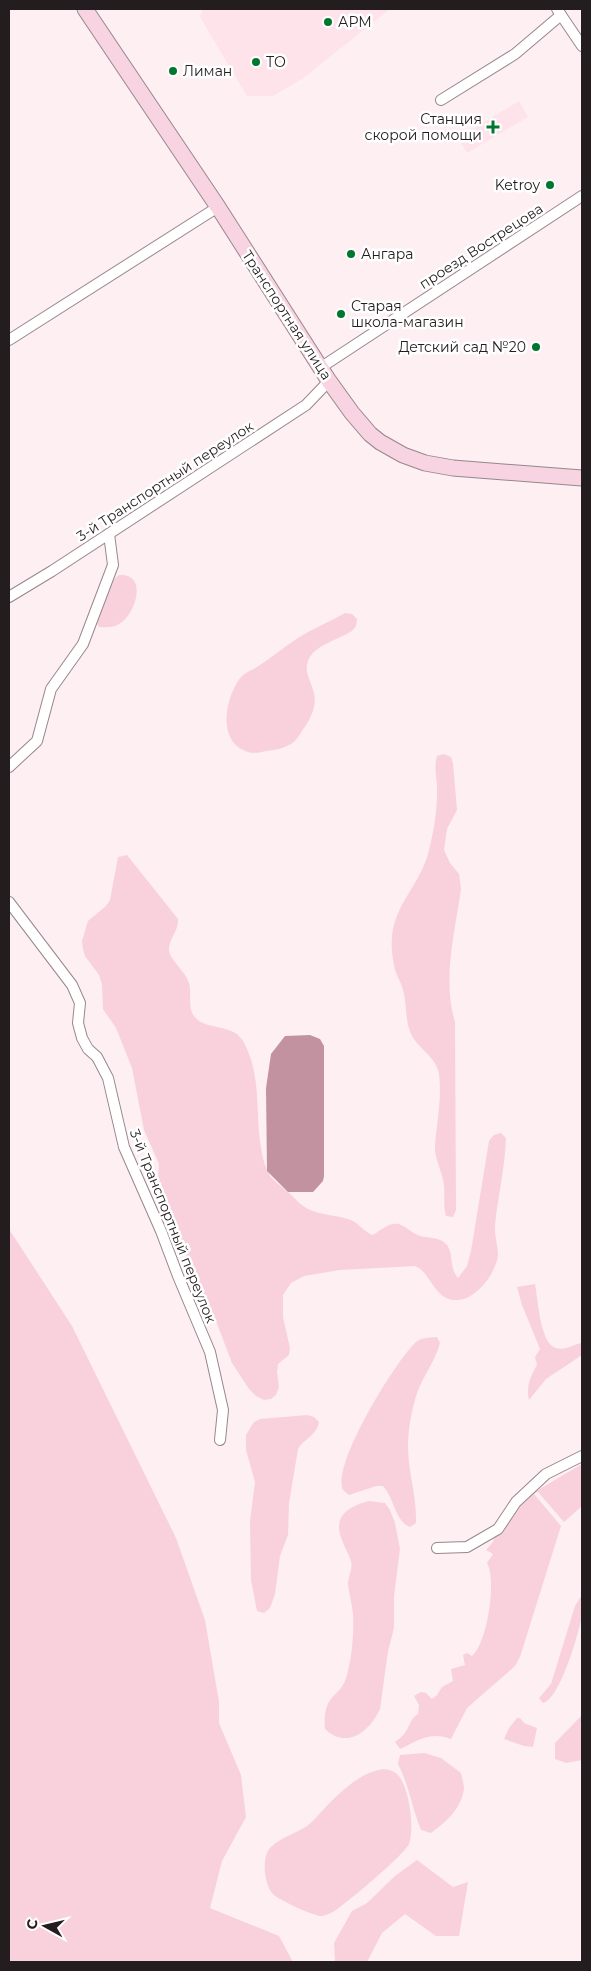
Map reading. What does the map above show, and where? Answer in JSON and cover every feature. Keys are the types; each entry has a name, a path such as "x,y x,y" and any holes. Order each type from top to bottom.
{"main road":[{"name":"Транспортная улица","path":"85,9 218,207 320,368 352,413 370,434 392,449 414,460 453,468 582,478"}],"street":[{"path":"441,100 515,54 559,12 582,46"},
{"name":"проезд Вострецова","path":"320,368 582,196"},
{"path":"9,340 218,207"},
{"name":"3-й Транспортный переулок","path":"9,597 306,405 329,381"},
{"path":"9,767 37,741 51,689 83,644 113,565 109,534"},
{"name":"3-й Транспортный переулок","path":"9,902 72,985 80,1003 78,1023 82,1038 88,1049 97,1057 108,1078 124,1147 162,1231 178,1276 210,1352 223,1410 220,1440"},
{"path":"437,1548 467,1547 498,1529 516,1502 546,1474 582,1456"}],"shaded area":[{"path":"203,9 390,9 302,79 273,96 247,96 200,17"},
{"name":"Станция скорой помощи","path":"519,101 528,117 467,153 458,138"},
{"path":"119,575 128,576 134,580 137,594 132,610 120,624 111,627 99,627 96,621 105,596 111,584"},
{"path":"345,613 352,614 357,619 356,626 352,631 315,651 307,664 315,703 311,716 298,738 291,744 275,750 253,753 238,747 231,739 227,718 231,696 241,677 298,638"},
{"path":"444,754 451,757 453,763 457,810 447,829 444,850 450,863 459,874 461,889 450,972 451,1006 455,1022 456,1210 453,1217 446,1216 443,1181 435,1150 440,1101 439,1074 431,1057 414,1039 409,1029 404,995 395,968 392,945 393,929 397,915 425,863 430,846 436,806 436,761 437,756"},
{"path":"127,855 178,919 169,951 172,959 189,983 190,1005 193,1015 203,1023 230,1030 243,1041 250,1056 254,1072 262,1154 268,1173 302,1205 318,1213 352,1220 366,1232 373,1235 388,1226 397,1224 418,1235 441,1240 449,1249 453,1270 458,1278 467,1266 471,1251 489,1141 494,1135 501,1133 506,1138 495,1225 498,1255 493,1271 481,1288 466,1298 449,1299 443,1296 424,1273 415,1266 340,1270 304,1276 291,1283 283,1295 283,1317 290,1348 289,1355 278,1364 279,1387 276,1395 271,1399 264,1400 256,1396 249,1389 232,1363 216,1321 200,1295 174,1219 162,1193 158,1179 159,1164 144,1130 132,1068 116,1028 103,1009 102,984 99,975 85,956 83,949 82,941 88,921 106,906 110,900 118,857"},
{"path":"310,1035 320,1039 324,1046 324,1176 323,1181 313,1192 288,1192 267,1171 266,1088 271,1054 285,1036"},
{"path":"9,1229 72,1326 176,1538 205,1620 219,1702 219,1723 241,1775 246,1817 222,1861 210,1908 279,1936 293,1962 9,1962"},
{"path":"535,1284 546,1338 551,1345 560,1349 582,1343 582,1355 546,1379 529,1400 529,1382 537,1365 535,1357 540,1349 522,1305 517,1287"},
{"path":"437,1337 440,1343 438,1350 417,1392 410,1423 408,1456 416,1523 410,1527 401,1519 383,1486 376,1486 349,1495 343,1490 342,1477 355,1437 394,1370 417,1341"},
{"path":"307,1415 314,1417 319,1422 318,1427 298,1449 289,1503 288,1535 280,1556 275,1594 270,1608 264,1613 257,1611 251,1580 250,1521 255,1482 246,1450 246,1435 254,1422 260,1419"},
{"path":"582,1464 582,1506 564,1522 538,1492 534,1494 561,1526 520,1657 515,1666 467,1708 451,1739 431,1736 400,1749 395,1742 404,1734 418,1714 419,1705 414,1696 421,1692 426,1693 432,1699 437,1695 442,1687 453,1681 451,1669 465,1665 463,1655 467,1653 472,1656 482,1639 491,1597 490,1571 487,1563 493,1554 486,1550 526,1497"},
{"path":"369,1501 385,1503 395,1523 400,1549 394,1596 394,1628 388,1651 380,1709 364,1731 349,1738 341,1738 325,1729 326,1708 341,1688 347,1675 353,1637 353,1614 348,1584 351,1564 339,1532 339,1524 344,1513 349,1509"},
{"path":"582,1595 582,1615 568,1664 556,1690 543,1703 539,1698 551,1684 575,1606"},
{"path":"582,1715 582,1760 566,1763 555,1759 555,1743"},
{"path":"517,1718 537,1728 533,1747 504,1739 509,1728"},
{"path":"424,1753 441,1758 461,1773 464,1787 460,1803 456,1809 447,1820 431,1833 421,1830 398,1764 400,1755"},
{"path":"384,1769 398,1775 408,1798 411,1837 405,1849 352,1898 326,1915 319,1916 309,1913 274,1895 269,1889 265,1870 266,1857 271,1847 309,1824 350,1784 367,1774"},
{"path":"417,1860 453,1887 468,1882 459,1936 436,1936 405,1914 382,1933 367,1962 335,1962 334,1943 352,1911 367,1903 395,1876"}],"place":[{"name":"АРМ","path":"328,22"},
{"name":"ТО","path":"256,62"},
{"name":"Лиман","path":"173,71"},
{"name":"Станция скорой помощи","path":"493,127"},
{"name":"Ketroy","path":"550,185"},
{"name":"Ангара","path":"351,254"},
{"name":"Старая школа-магазин","path":"341,314"},
{"name":"Детский сад №20","path":"536,347"}]}
